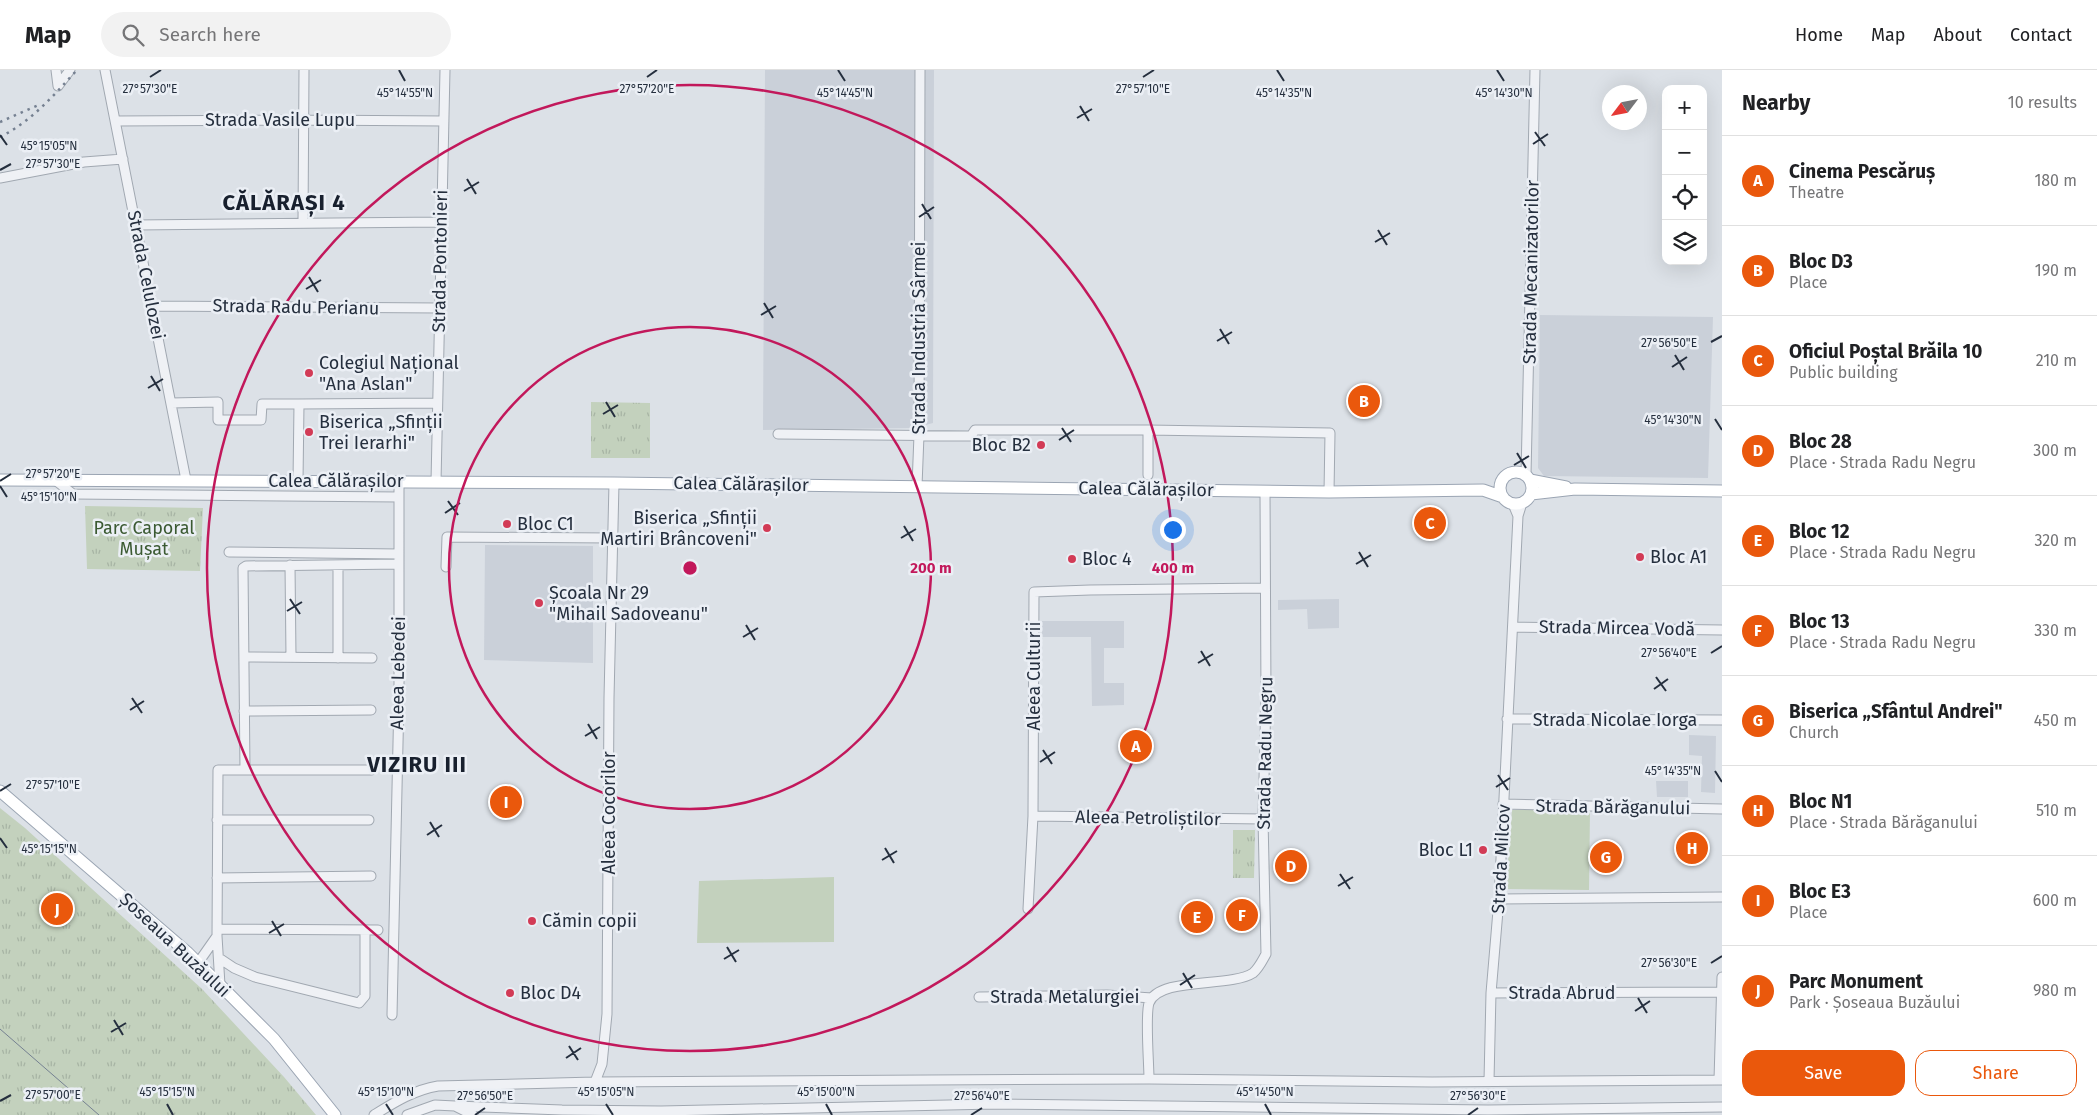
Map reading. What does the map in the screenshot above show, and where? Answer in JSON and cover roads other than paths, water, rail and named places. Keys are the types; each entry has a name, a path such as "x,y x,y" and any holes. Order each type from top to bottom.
{"main road":[{"path":"1575,489 1513,472 1502,480 1500,488 1513,501 1531,494 1575,489 1722,491"},
{"path":"1528,477 1532,489 1531,494"},
{"name":"Calea Călărașilor","path":"0,480 614,483 1329,492 1482,490 1513,501"},
{"name":"Calea Călărașilor","path":"1482,490 1502,480"},
{"name":"Șoseaua Buzăului","path":"0,791 198,963 274,1039 335,1115"}],"street":[{"path":"56,70 58,86 70,70"},
{"name":"Strada Celulozei","path":"105,70 186,480"},
{"path":"303,222 304,70"},
{"name":"Strada Pontonieri","path":"436,482 444,70"},
{"name":"Strada Industria Sârmei","path":"917,486 919,435 920,70"},
{"name":"Strada Mecanizatorilor","path":"1528,477 1535,70"},
{"name":"Strada Vasile Lupu","path":"115,121 444,121"},
{"path":"0,178 84,162 123,159"},
{"path":"136,225 441,222"},
{"name":"Strada Radu Perianu","path":"152,306 439,308"},
{"path":"171,403 218,402 218,420 261,420 262,404 437,403"},
{"path":"298,481 299,404"},
{"path":"778,434 971,436 975,430 1330,433 1329,492"},
{"path":"1148,430 1148,475"},
{"path":"55,480 73,494 399,497"},
{"name":"Aleea Lebedei","path":"392,1015 399,698 399,482"},
{"name":"Aleea Cocorilor","path":"596,1082 602,1064 607,1014 614,483"},
{"name":"Strada Radu Negru","path":"1152,998 1164,990 1179,986 1252,974 1260,966 1266,954 1264,819 1265,491"},
{"name":"Strada Milcov","path":"1489,1081 1492,993 1499,899 1518,516 1513,501"},
{"path":"446,567 447,537 612,538"},
{"path":"229,552 399,554"},
{"path":"245,770 243,568 246,566 399,564"},
{"path":"290,565 291,657"},
{"path":"338,565 338,658"},
{"name":"Aleea Culturii","path":"1028,909 1033,816 1034,592 1265,588"},
{"name":"Strada Mircea Vodă","path":"1513,627 1722,630"},
{"path":"244,656 372,658"},
{"path":"244,711 371,710"},
{"name":"Strada Nicolae Iorga","path":"1508,720 1722,720"},
{"path":"220,985 217,932 218,770 371,770"},
{"name":"Strada Bărăganului","path":"1503,804 1722,809"},
{"name":"Aleea Petroliștilor","path":"1033,816 1264,819"},
{"path":"217,820 369,820"},
{"path":"217,878 371,876"},
{"path":"1499,899 1722,897"},
{"path":"218,958 234,968 255,977 360,1003 365,996 365,930"},
{"path":"217,932 378,930"},
{"path":"198,963 217,932"},
{"path":"374,1115 414,1092 438,1086 596,1082 1149,1079 1432,1082 1721,1080 1722,977"},
{"name":"Strada Abrud","path":"1492,993 1722,992"},
{"name":"Strada Metalurgiei","path":"979,997 1107,995 1152,998"},
{"path":"1149,1079 1148,1011 1152,998"},
{"path":"407,1115 435,1105 562,1110 996,1104 1179,1110 1488,1112 1719,1110"},
{"path":"455,1106 473,1115"}],"tram line":[{"path":"0,1029 99,1115"}],"railway":[{"path":"0,137 12,131 32,116 77,70"},
{"path":"0,122 41,104"}],"place":[{"name":"Colegiul Național \"Ana Aslan\"","path":"309,373"},
{"name":"Bloc D3","path":"1364,401"},
{"name":"Biserica „Sfinții Trei Ierarhi\"","path":"309,432"},
{"name":"Bloc B2","path":"1041,445"},
{"name":"Oficiul Poștal Brăila 10","path":"1430,523"},
{"name":"Bloc C1","path":"507,524"},
{"name":"Biserica „Sfinții Martiri Brâncoveni\"","path":"767,528"},
{"name":"Bloc A1","path":"1640,557"},
{"name":"Bloc 4","path":"1072,559"},
{"name":"Școala Nr 29 \"Mihail Sadoveanu\"","path":"539,603"},
{"name":"Cinema Pescăruș","path":"1136,746"},
{"name":"Bloc E3","path":"506,802"},
{"name":"Bloc N1","path":"1692,848"},
{"name":"Bloc L1","path":"1483,850"},
{"name":"Biserica „Sfântul Andrei\"","path":"1606,857"},
{"name":"Bloc 28","path":"1291,866"},
{"name":"Parc Monument","path":"57,909"},
{"name":"Bloc 13","path":"1242,915"},
{"name":"Bloc 12","path":"1197,917"},
{"name":"Cămin copii","path":"532,921"},
{"name":"Bloc D4","path":"510,993"}],"district":[{"name":"CĂLĂRAȘI 4","path":"284,202"},
{"name":"VIZIRU III","path":"417,764"}],"park label":[{"name":"Parc Caporal Mușat","path":"144,538"}]}
